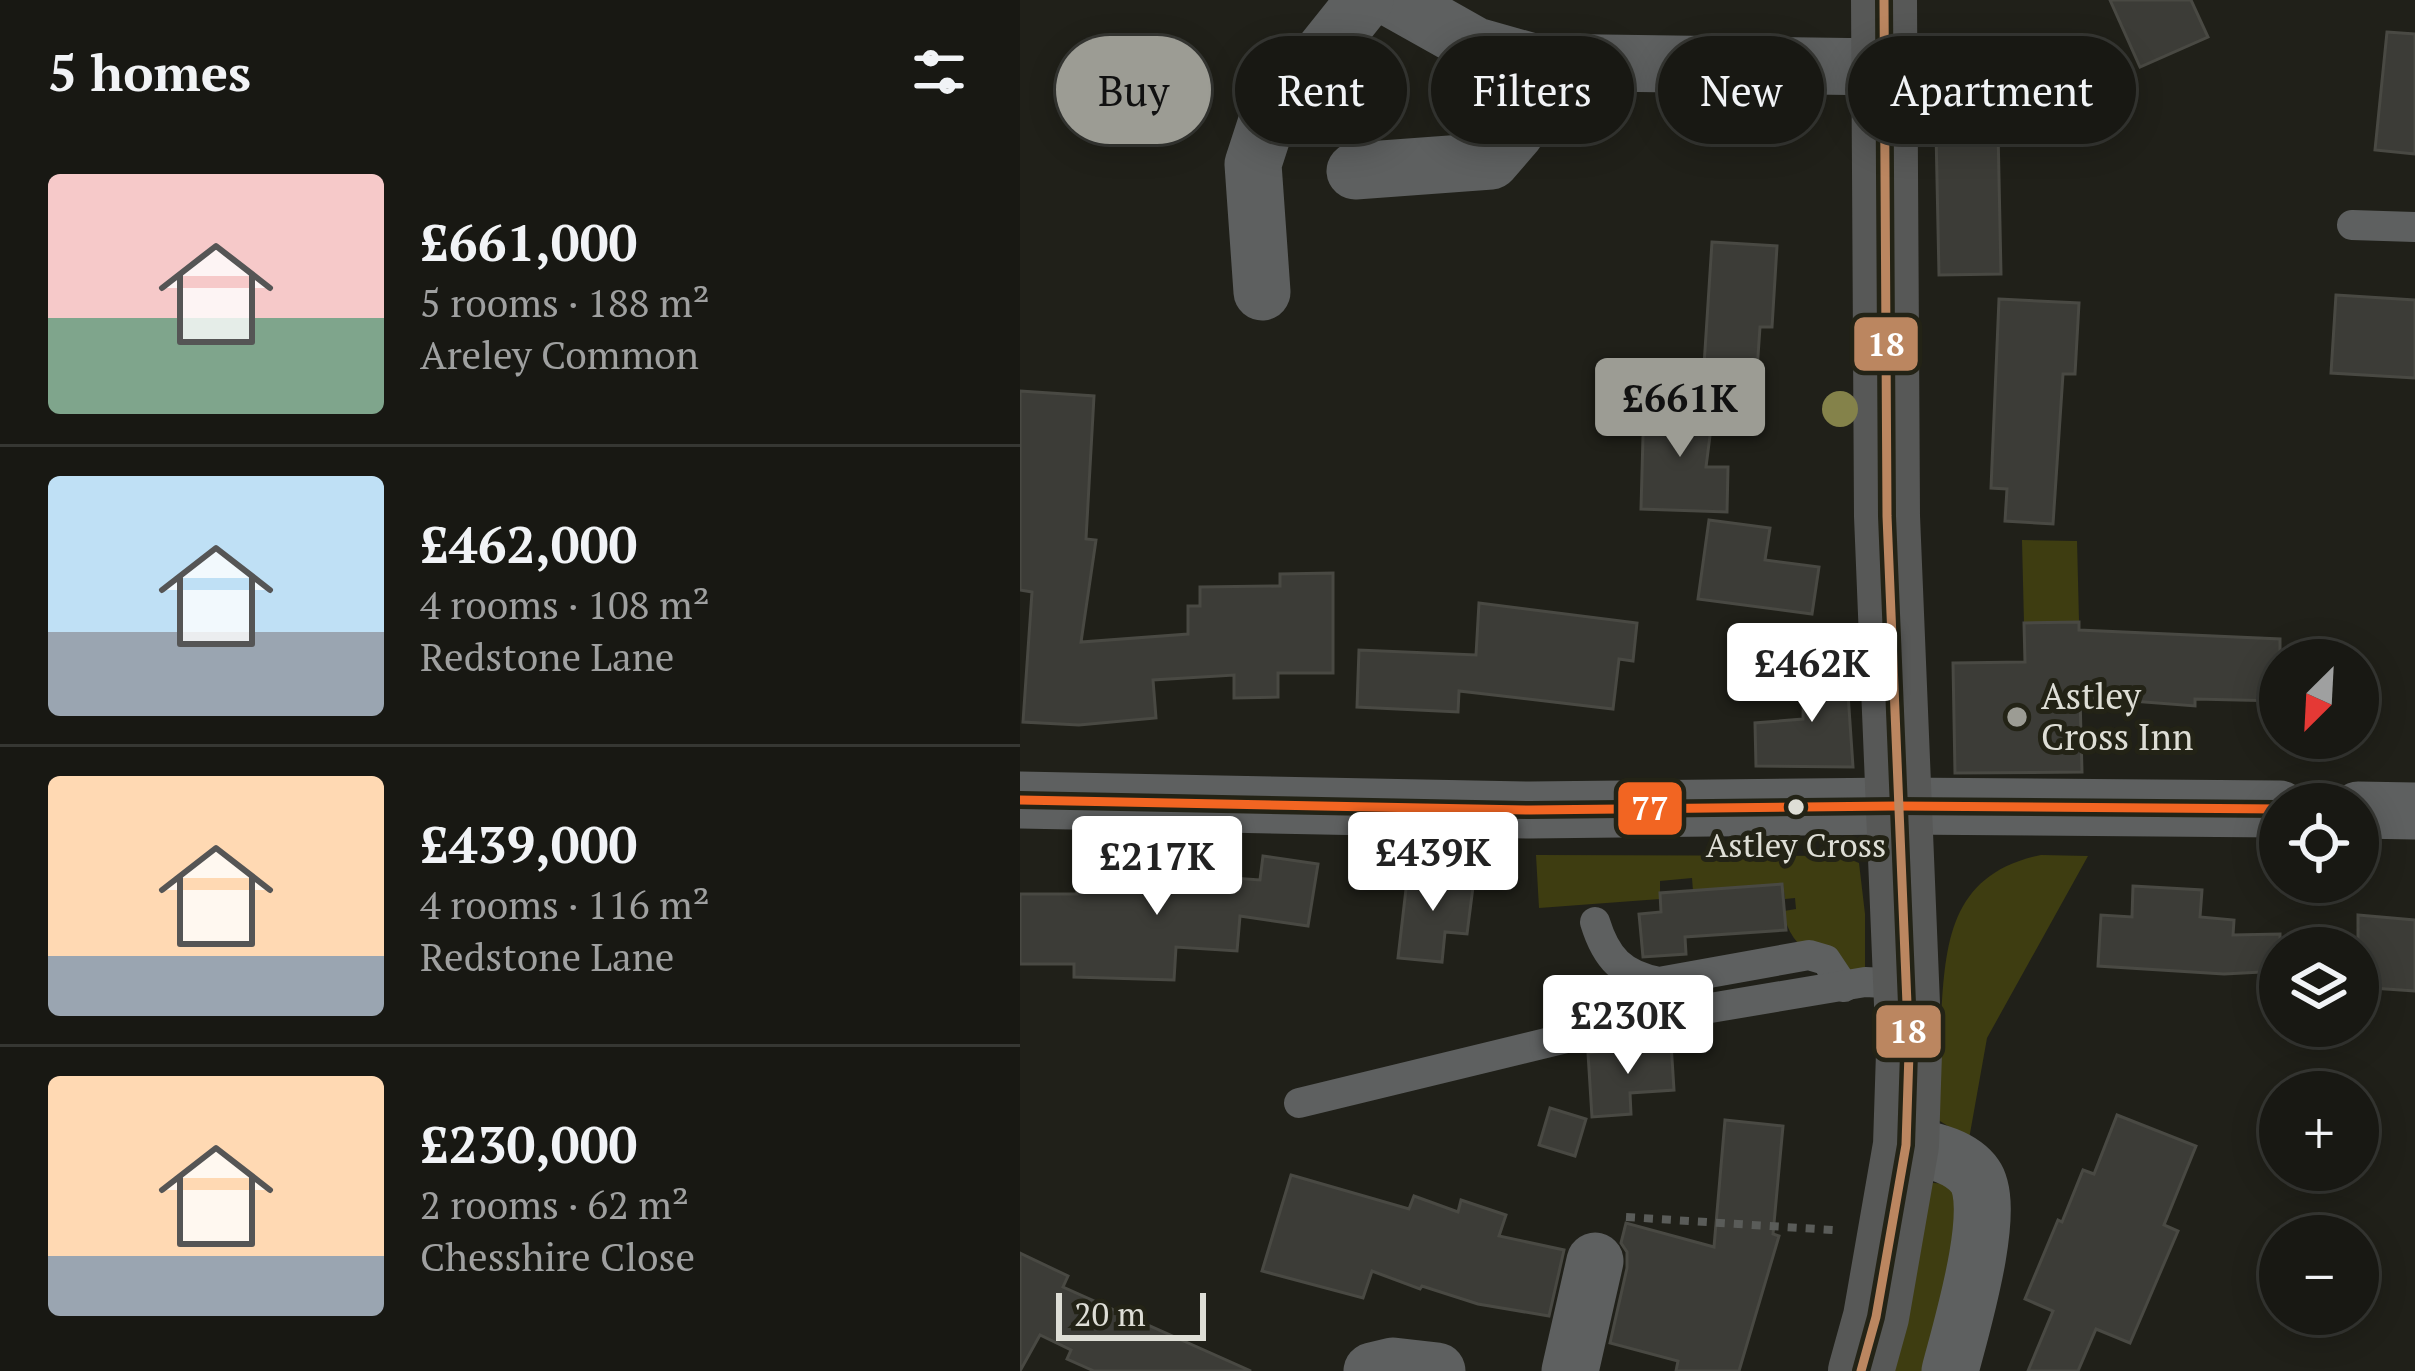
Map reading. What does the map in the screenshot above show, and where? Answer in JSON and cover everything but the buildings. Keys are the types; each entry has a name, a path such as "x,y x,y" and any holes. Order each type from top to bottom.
{"main road":[{"path":"1883,36 1884,0"},
{"path":"1861,1371 1906,1144 1875,986 1897,806 1887,516 1884,144"}],"street":[{"path":"1262,292 1253,164 1265,124 1365,0"},
{"path":"1394,0 1458,36"},
{"path":"1634,63 1848,66"},
{"path":"1355,171 1491,161 1506,144"},
{"path":"1020,800 1530,810 2259,808"},
{"path":"2379,811 2415,812"},
{"path":"1906,1144 1958,1162 1976,1176 1983,1199 1978,1253 1950,1371"},
{"path":"1570,1371 1595,1262"},
{"path":"1372,1371 1393,1366 1437,1371"}],"lane":[{"path":"2352,225 2415,227"},
{"path":"1595,922 1603,949 1635,977 1659,982 1809,955 1875,986"},
{"path":"1299,1103 1645,1019 1875,986"}],"path":[{"path":"1595,1262 1605,1216 1890,1237"}],"shaded area":[{"path":"2022,540 2077,541 2079,622 2024,623"},
{"path":"1536,855 1842,856 1859,863 1865,982 1802,948 1787,925 1784,911 1796,909 1795,898 1785,899 1783,884 1693,891 1692,878 1660,881 1660,899 1539,908"},
{"path":"2041,855 2088,856 1987,1038 1969,1139 1935,1118 1950,940 1958,916 1987,878 2010,864"},
{"path":"1921,1182 1947,1184 1960,1193 1960,1213 1925,1371 1884,1371"}],"transit line":[{"name":"18","path":"1861,1371 1876,1317 1906,1145 1909,1053 1887,516 1884,0"},
{"name":"77","path":"1020,800 1530,810 2259,809"}],"place":[{"name":"Astley Cross Inn","path":"2017,717"},
{"name":"Astley Cross","path":"1796,807"}]}
